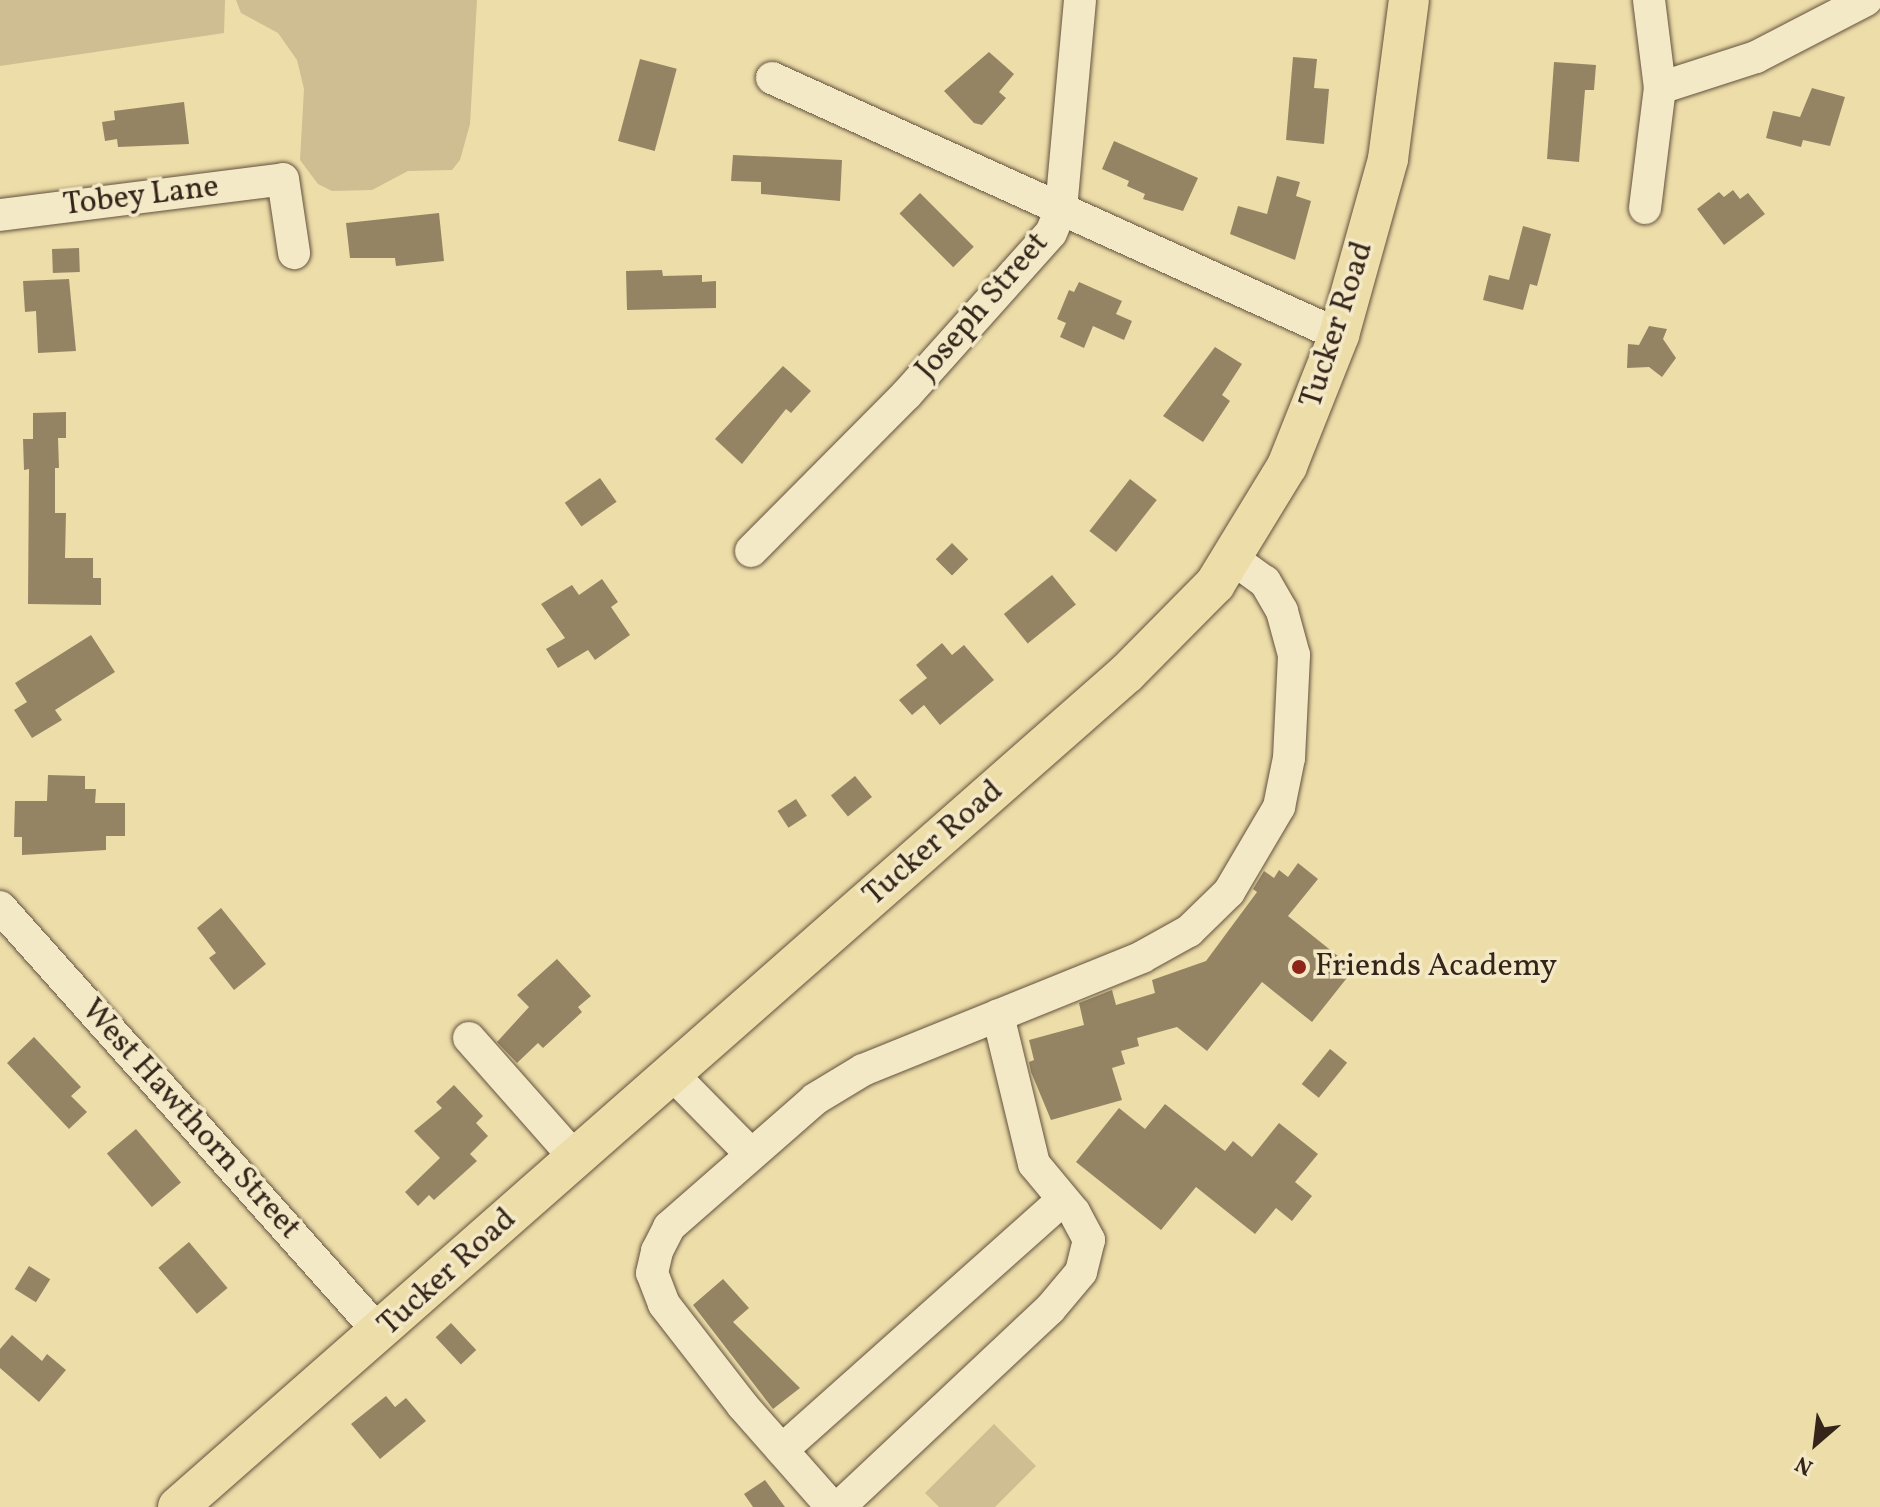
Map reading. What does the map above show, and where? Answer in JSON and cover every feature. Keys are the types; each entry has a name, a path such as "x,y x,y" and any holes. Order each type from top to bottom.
{"main road":[{"name":"Tucker Road","path":"178,1507 380,1333 1149,654 1233,559 1302,434 1339,335 1388,159 1409,0"}],"street":[{"name":"Joseph Street","path":"751,551 916,383 1051,233 1061,209 1080,0"},
{"path":"1645,208 1660,88 1649,0"},
{"path":"1660,88 1756,57 1866,0"},
{"path":"772,78 1339,335"},
{"name":"Tobey Lane","path":"0,215 283,179 294,253"},
{"path":"832,1507 664,1304 652,1273 669,1227 815,1099 863,1070 1142,957 1189,931 1229,892 1279,807 1289,758 1294,655 1282,611 1265,582 1233,559"},
{"name":"West Hawthorn Street","path":"0,907 380,1333"},
{"path":"839,1507 1050,1309 1081,1272 1089,1240 1074,1212 1061,1201 1034,1164 998,1015"},
{"path":"469,1038 576,1159"},
{"path":"673,1075 750,1153"},
{"path":"782,1450 1061,1201"}],"shaded area":[{"path":"0,0 225,0 224,33 0,66"},
{"path":"236,0 477,0 470,124 460,160 452,170 408,171 372,190 332,191 318,184 300,160 304,89 297,60 278,33 241,13"},
{"path":"994,1424 1036,1466 995,1507 939,1507 925,1493"}],"building":[{"path":"989,52 1014,74 999,92 1006,98 982,125 974,123 944,91"},
{"path":"1293,57 1317,59 1314,88 1329,89 1324,144 1286,140"},
{"path":"640,59 677,69 655,151 618,141"},
{"path":"1554,62 1596,65 1594,90 1585,90 1579,162 1547,159"},
{"path":"1812,88 1845,97 1830,146 1803,140 1801,147 1766,138 1773,111 1800,117"},
{"path":"184,102 189,144 118,147 117,139 105,141 102,122 115,120 114,111"},
{"path":"1114,141 1198,178 1183,211 1143,199 1145,194 1127,186 1129,181 1102,169"},
{"path":"733,155 842,160 840,201 761,194 761,182 731,181"},
{"path":"1277,176 1300,182 1296,196 1311,201 1295,260 1230,234 1238,206 1267,214"},
{"path":"1733,190 1740,199 1748,193 1765,214 1724,245 1697,209 1719,192 1724,197"},
{"path":"920,193 974,247 953,267 899,214"},
{"path":"439,213 444,261 396,266 395,258 350,258 346,223"},
{"path":"1523,226 1551,234 1537,286 1530,284 1523,310 1483,300 1489,275 1509,280"},
{"path":"79,248 80,272 53,273 52,249"},
{"path":"662,270 663,276 702,275 702,282 716,281 716,308 627,310 626,271"},
{"path":"69,279 76,351 38,353 36,311 25,312 23,281"},
{"path":"1079,282 1122,301 1116,314 1132,321 1124,340 1093,326 1084,348 1060,337 1066,323 1057,319 1069,290 1074,292"},
{"path":"1649,326 1667,329 1663,339 1676,358 1662,377 1649,367 1627,368 1628,344 1639,345"},
{"path":"1215,347 1242,364 1222,395 1230,401 1203,442 1163,416"},
{"path":"783,366 811,391 791,413 786,409 742,464 715,439"},
{"path":"66,412 66,438 58,438 55,513 66,513 65,558 93,558 93,578 101,578 101,605 28,604 29,469 24,470 23,439 33,439 33,413"},
{"path":"600,478 617,502 581,526 565,503"},
{"path":"1130,479 1157,500 1116,552 1089,531"},
{"path":"952,543 968,559 952,576 936,559"},
{"path":"1052,575 1076,605 1028,644 1004,614"},
{"path":"602,579 618,602 611,607 630,635 595,660 588,650 558,668 546,649 565,638 541,604 572,585 579,595"},
{"path":"91,635 115,672 55,710 62,720 32,738 14,710 27,702 15,683"},
{"path":"942,643 952,655 964,645 994,680 940,725 924,705 912,715 899,700 927,678 916,665"},
{"path":"48,775 85,776 85,789 96,789 95,803 125,803 125,836 106,836 106,850 22,855 22,837 14,837 15,801 47,801"},
{"path":"855,776 872,797 848,816 831,796"},
{"path":"796,799 807,816 788,828 778,811"},
{"path":"1298,863 1318,879 1288,916 1354,969 1312,1022 1262,982 1207,1051 1177,1027 1137,1038 1139,1046 1121,1051 1125,1064 1112,1068 1122,1100 1051,1120 1031,1072 1029,1062 1034,1060 1029,1040 1084,1025 1079,1003 1112,990 1116,1005 1155,993 1152,980 1206,961 1257,892 1253,889 1264,871 1274,878 1279,870 1288,877"},
{"path":"221,908 266,964 234,990 209,958 216,953 197,928"},
{"path":"557,959 591,996 578,1007 582,1012 543,1048 538,1043 517,1063 497,1042 529,1007 517,995"},
{"path":"34,1037 81,1087 71,1096 87,1112 69,1129 7,1063"},
{"path":"1330,1049 1347,1063 1319,1098 1302,1084"},
{"path":"454,1085 483,1116 476,1123 488,1136 470,1154 477,1161 434,1200 429,1195 418,1206 405,1192 440,1158 414,1131 442,1108 436,1102"},
{"path":"1165,1104 1225,1151 1233,1141 1252,1157 1279,1123 1318,1154 1295,1182 1312,1196 1292,1221 1276,1208 1255,1234 1196,1187 1161,1230 1076,1162 1119,1108 1145,1129"},
{"path":"136,1129 181,1183 152,1207 107,1153"},
{"path":"189,1242 228,1288 197,1314 158,1268"},
{"path":"29,1266 50,1279 36,1302 15,1289"},
{"path":"723,1279 749,1308 733,1322 800,1388 773,1409 693,1305"},
{"path":"451,1323 476,1350 461,1364 436,1337"},
{"path":"12,1335 42,1361 47,1354 66,1370 39,1402 0,1368 0,1349"},
{"path":"386,1396 395,1407 406,1398 426,1421 380,1459 351,1424"},
{"path":"765,1480 785,1507 753,1507 744,1494"}],"place":[{"name":"Friends Academy","path":"1299,967"}]}
